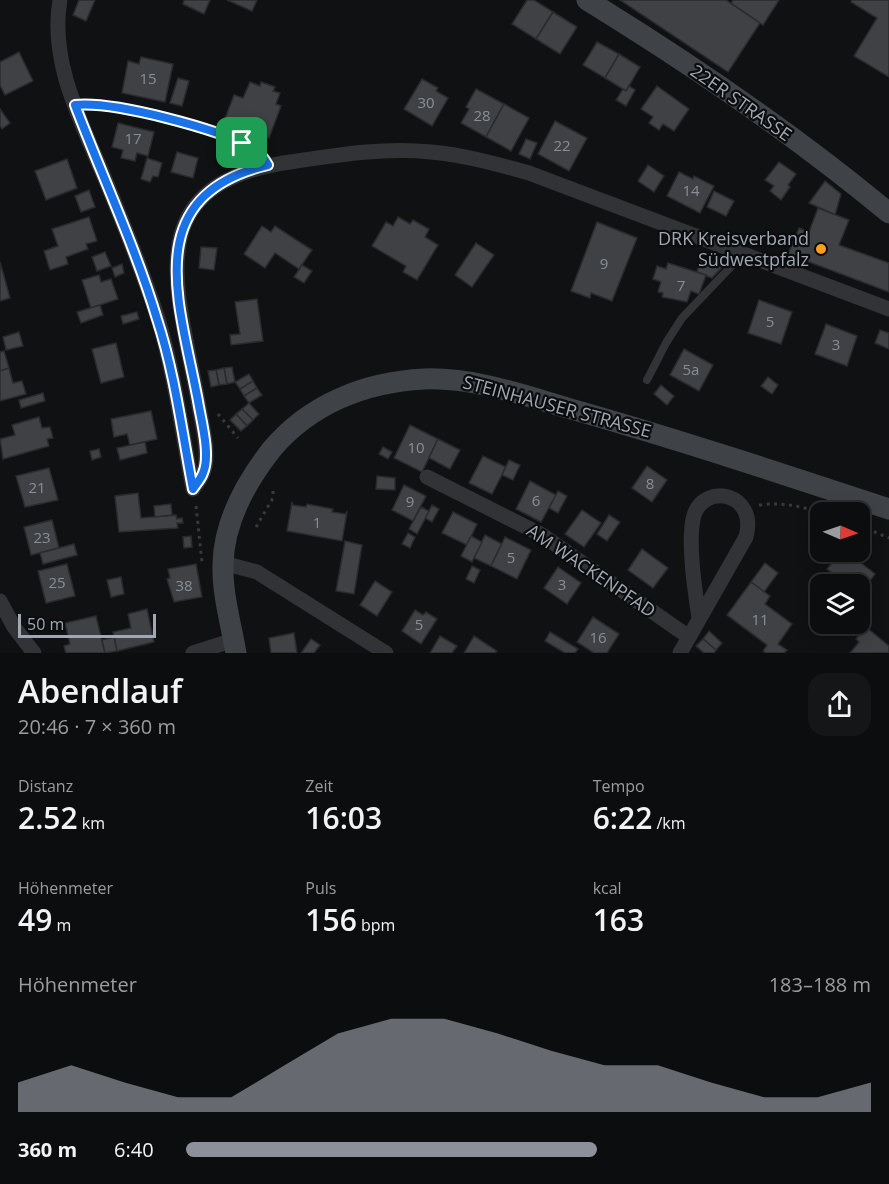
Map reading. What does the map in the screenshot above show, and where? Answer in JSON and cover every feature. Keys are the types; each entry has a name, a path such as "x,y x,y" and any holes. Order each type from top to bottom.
{"main road":[{"name":"22ER STRASSE","path":"587,0 740,101 889,213"},
{"name":"STEINHAUSER STRASSE","path":"235,647 213,565 248,482 282,437 305,418 346,395 397,382 424,379 484,384 654,433 889,509"}],"street":[{"path":"60,0 58,26 60,52 67,83 158,319 169,362 193,489"},
{"path":"193,489 204,472 204,440 176,284 178,239 187,217 201,198 221,181 251,169 348,153 399,150 463,157 529,173 889,309"},
{"name":"AM WACKENPFAD","path":"427,477 542,535 689,637"},
{"path":"680,653 746,537 749,524 746,511 738,501 725,496 702,502 695,514 692,531 699,618"},
{"path":"213,565 242,566 257,572 386,653"},
{"path":"0,601 14,627 34,653"},
{"path":"193,653 235,647"}],"lane":[{"path":"75,105 95,105 159,117 210,130 254,149 262,155 268,165"},
{"path":"647,380 682,318 743,254"}],"path":[{"path":"193,489 213,565"},
{"path":"256,527 273,498 273,489"},
{"path":"746,511 759,505 780,502 810,509"},
{"path":"870,530 889,538"}],"building":[{"path":"79,0 95,0 86,21 73,15"},
{"path":"184,0 210,0 204,14 183,4"},
{"path":"227,0 257,0 252,11"},
{"path":"527,0 534,0 553,12 536,39 512,24"},
{"path":"620,0 726,0 760,23 728,72"},
{"path":"733,0 779,0 763,25 731,3"},
{"path":"852,0 889,0 889,77 854,56 877,18 851,2"},
{"path":"553,12 577,27 560,54 536,39"},
{"path":"597,42 619,54 605,78 583,65"},
{"path":"19,52 33,81 5,95 0,85 0,62"},
{"path":"619,54 640,67 626,91 605,78"},
{"path":"141,57 173,64 165,102 122,93 128,61 139,64"},
{"path":"178,78 189,81 182,106 170,103"},
{"path":"422,79 438,88 436,91 448,98 432,126 404,109"},
{"path":"250,82 260,86 261,82 275,87 273,91 280,93 276,104 281,106 269,138 224,121 234,95 243,98"},
{"path":"629,86 635,90 626,106 616,100 623,89 626,91"},
{"path":"657,86 689,109 674,131 663,124 659,130 649,123 653,117 641,109"},
{"path":"476,89 504,104 486,137 461,123 469,109 466,107"},
{"path":"504,104 529,118 511,151 486,137"},
{"path":"0,109 10,123 2,129 0,126"},
{"path":"555,121 587,138 569,171 538,154"},
{"path":"118,123 154,132 148,156 137,153 135,161 121,158 123,150 112,147"},
{"path":"526,139 537,143 530,159 519,154"},
{"path":"177,152 198,158 193,178 171,172"},
{"path":"147,158 162,163 158,177 153,176 150,182 141,179"},
{"path":"67,159 77,188 46,200 35,171"},
{"path":"779,162 796,174 781,200 770,191 774,186 765,180"},
{"path":"648,165 664,176 654,192 638,181"},
{"path":"679,172 693,179 694,176 714,186 700,213 667,196"},
{"path":"825,181 841,194 835,215 809,203"},
{"path":"89,190 95,207 81,212 75,196"},
{"path":"714,191 734,201 726,216 707,207"},
{"name":"DRK Kreisverband Südwestpfalz","path":"818,208 849,220 839,245 889,263 889,292 788,254 799,228 809,232"},
{"path":"89,217 97,241 86,244 88,249 66,257 68,264 50,270 44,251 58,246 52,229"},
{"path":"398,217 410,224 413,220 429,229 425,237 438,245 417,280 403,272 406,266 372,246 386,222 393,226"},
{"path":"597,222 637,238 612,301 591,293 590,298 571,291"},
{"path":"262,226 271,232 275,226 312,250 299,269 275,253 265,268 244,254"},
{"path":"476,243 494,255 472,287 455,275"},
{"path":"201,247 217,248 214,270 199,268"},
{"path":"105,252 111,266 97,271 92,257"},
{"path":"701,258 724,265 712,278 697,272"},
{"path":"0,262 10,298 0,301"},
{"path":"668,263 706,275 699,294 691,291 687,302 662,297 663,293 658,292 661,282 653,279 657,266 666,269"},
{"path":"122,264 124,273 115,277 112,268"},
{"path":"302,265 312,271 304,283 294,277"},
{"path":"99,275 101,282 111,279 118,299 91,308 82,280"},
{"path":"257,299 263,341 231,345 230,335 240,334 235,302"},
{"path":"759,300 792,312 781,344 748,333"},
{"path":"100,305 103,315 81,323 77,312"},
{"path":"137,312 139,319 123,324 121,316"},
{"path":"826,324 857,336 847,366 815,354"},
{"path":"880,330 889,333 889,349 875,343"},
{"path":"19,332 23,346 6,350 3,337"},
{"path":"116,343 124,377 101,383 92,349"},
{"path":"684,349 713,365 699,391 670,375"},
{"path":"4,351 9,368 0,371 0,352"},
{"path":"232,367 235,382 227,384 224,368"},
{"path":"9,368 13,383 22,381 26,394 0,401 0,371"},
{"path":"224,368 227,384 219,385 216,370"},
{"path":"216,370 219,385 211,387 208,371"},
{"path":"249,374 253,381 240,389 235,382"},
{"path":"768,377 778,385 772,394 761,386"},
{"path":"253,381 257,388 244,396 240,389"},
{"path":"661,385 674,396 667,405 654,394"},
{"path":"257,388 262,395 249,403 244,396"},
{"path":"43,393 45,401 21,408 19,400"},
{"path":"249,403 259,414 253,420 242,409"},
{"path":"242,409 253,420 247,426 236,414"},
{"path":"151,411 157,439 130,445 127,434 114,437 111,419"},
{"path":"236,414 247,426 241,431 230,420"},
{"path":"39,417 42,428 50,427 53,438 47,439 49,446 3,459 0,439 15,435 12,425"},
{"path":"410,425 438,439 422,472 394,458"},
{"path":"438,439 460,450 450,469 429,458"},
{"path":"145,442 147,453 120,460 117,448"},
{"path":"383,447 392,452 388,459 379,454"},
{"path":"99,449 101,457 92,460 90,451"},
{"path":"483,456 506,467 492,494 469,483"},
{"path":"509,460 520,465 513,480 502,475"},
{"path":"647,466 667,480 652,502 632,488"},
{"path":"49,468 58,500 25,507 16,476"},
{"path":"377,476 395,478 395,490 376,489"},
{"path":"530,481 556,495 541,522 516,509"},
{"path":"404,485 426,496 413,521 392,510"},
{"path":"558,491 567,496 558,513 549,508"},
{"path":"138,493 141,518 176,515 177,519 182,518 183,523 177,523 178,528 119,532 115,496"},
{"path":"292,502 293,505 306,507 307,504 333,509 332,512 345,514 347,512 342,541 287,531"},
{"path":"171,504 172,515 155,517 154,506"},
{"path":"432,505 439,509 432,522 425,518"},
{"path":"421,507 429,511 417,534 409,529"},
{"path":"582,510 601,523 584,547 565,534"},
{"path":"453,512 477,524 467,545 442,533"},
{"path":"609,515 620,522 607,541 597,534"},
{"path":"52,520 59,548 31,555 24,527"},
{"path":"408,533 415,537 410,548 402,544"},
{"path":"485,535 502,544 491,566 474,558"},
{"path":"191,536 192,547 184,548 183,537"},
{"path":"471,536 482,542 472,562 461,556"},
{"path":"505,537 531,550 517,579 491,566"},
{"path":"345,541 362,545 354,594 336,591"},
{"path":"74,544 77,555 43,564 40,553"},
{"path":"642,549 668,568 653,588 628,570"},
{"path":"833,562 860,562 875,574 870,581 870,574 834,574 827,569"},
{"path":"765,563 778,573 764,592 751,582"},
{"path":"67,564 75,596 46,603 38,571"},
{"path":"196,564 202,597 174,602 167,579 170,578 168,569"},
{"path":"472,566 480,570 474,583 466,579"},
{"path":"558,567 581,583 567,604 544,588"},
{"path":"121,577 124,594 111,597 107,580"},
{"path":"375,581 392,592 377,616 360,605"},
{"path":"751,582 770,596 765,604 792,624 778,644 787,650 784,653 763,651 767,645 727,615"},
{"path":"147,609 154,642 117,651 113,632 131,628 128,614"},
{"path":"415,610 423,615 426,612 437,619 421,644 402,631"},
{"path":"96,616 105,653 66,653 64,646 70,644 65,623"},
{"path":"593,617 619,634 607,653 594,653 577,642"},
{"path":"870,630 889,646 889,653 850,653 859,642 856,639 860,634 870,634"},
{"path":"709,631 722,643 716,650 703,639"},
{"path":"550,632 578,649 575,653 565,653 545,641"},
{"path":"294,633 297,653 271,653 269,638"},
{"path":"440,636 457,646 452,653 430,653"},
{"path":"474,636 497,651 495,653 464,653"},
{"path":"114,637 117,651 105,653 102,640"},
{"path":"311,639 320,645 314,653 301,653"},
{"path":"703,639 716,650 714,653 704,653 696,646"}],"place":[{"name":"DRK Kreisverband Südwestpfalz","path":"821,249"}],"route":[{"path":"75,105 95,105 159,117 210,130 242,143 262,155 268,165 221,181 201,198 187,217 178,239 176,284 206,461 204,472 193,489 169,362 158,319 129,239 75,105"}]}
